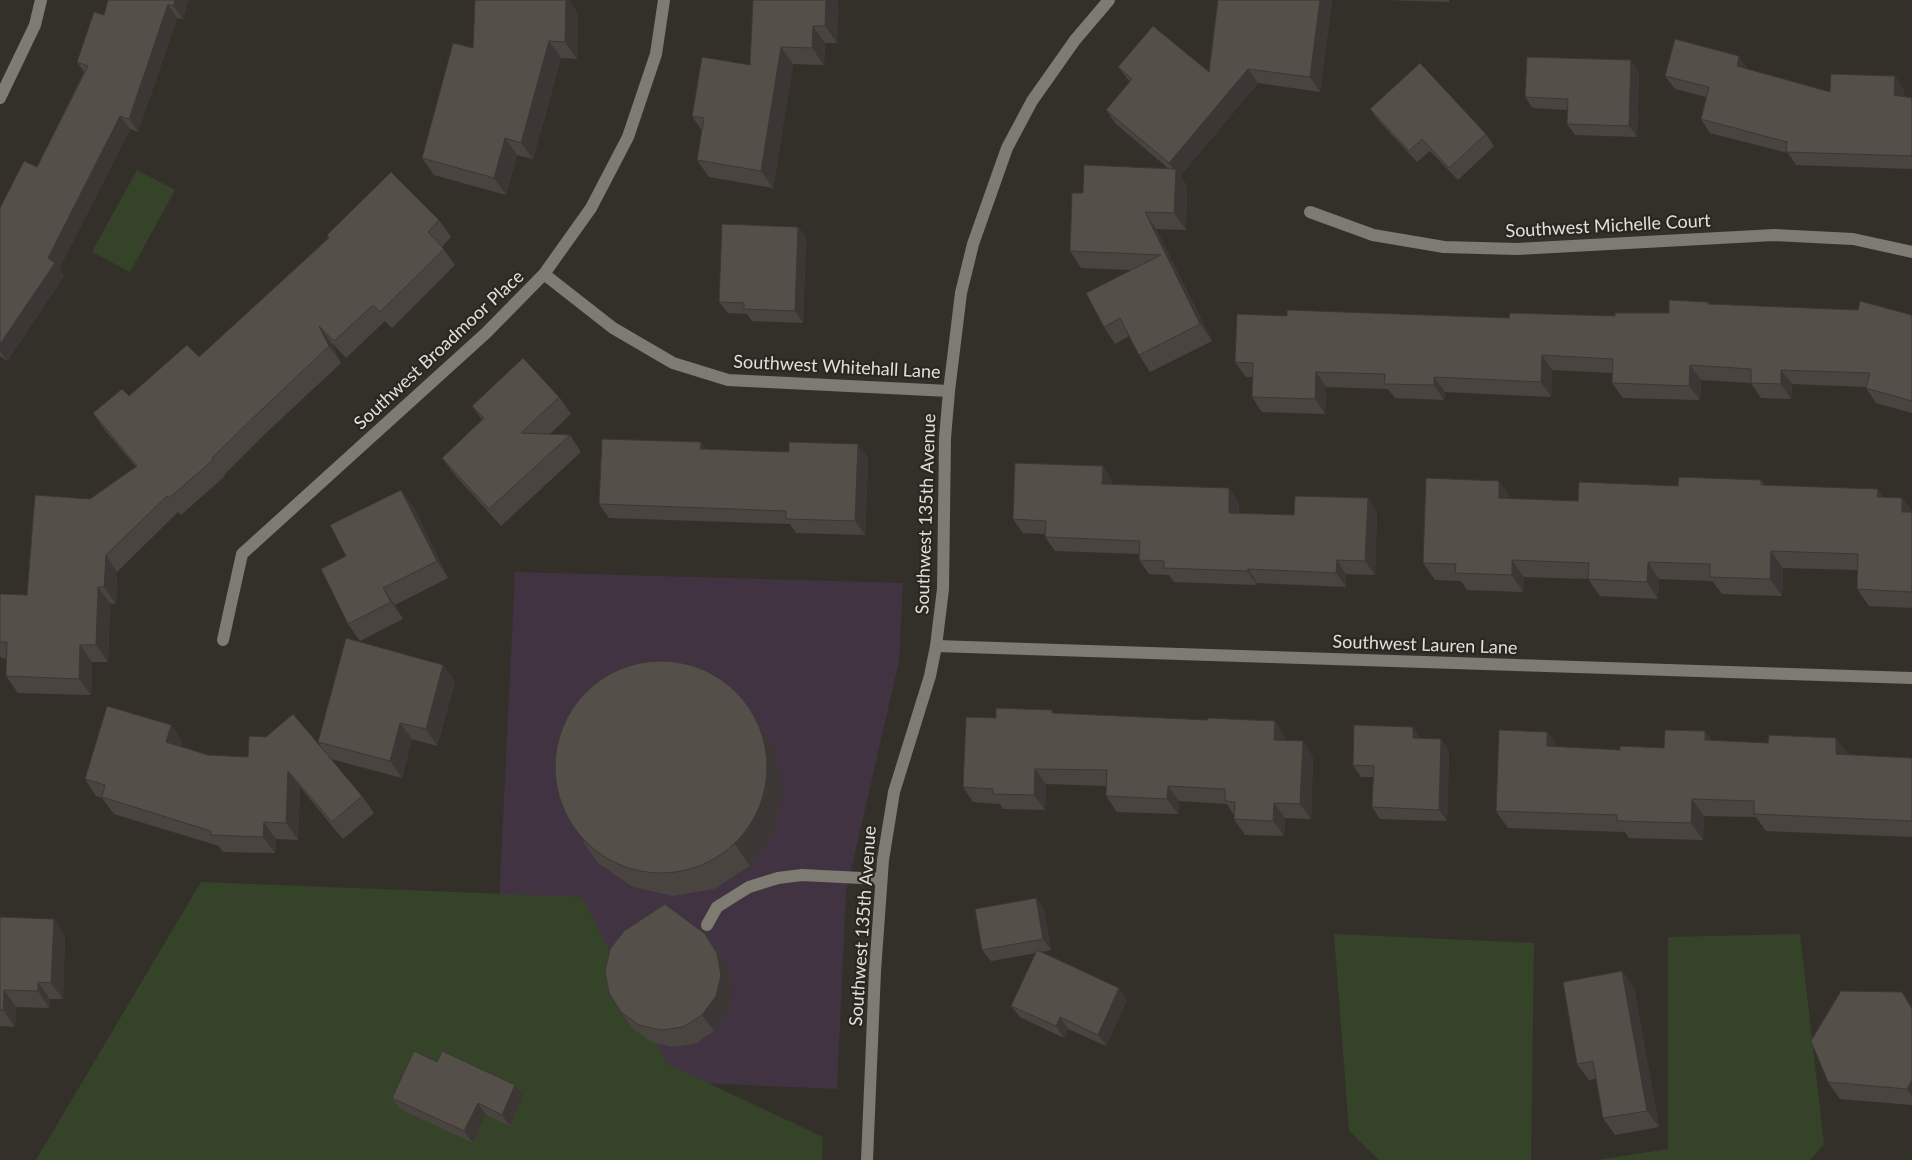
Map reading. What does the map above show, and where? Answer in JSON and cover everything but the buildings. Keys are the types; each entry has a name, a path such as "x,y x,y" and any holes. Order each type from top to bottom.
{"street":[{"path":"0,98 35,25 41,0"},
{"name":"Southwest Broadmoor Place","path":"223,640 242,554 486,333 544,274 591,208 628,137 656,54 664,0"},
{"name":"Southwest 135th Avenue","path":"867,1160 881,879 894,792 930,676 944,589 945,438 961,293 973,244 989,194 1007,148 1032,101 1075,40 1109,0"},
{"name":"Southwest Michelle Court","path":"1310,212 1373,235 1444,247 1517,249 1774,235 1853,239 1912,252"},
{"name":"Southwest Whitehall Lane","path":"544,274 613,328 673,363 728,380 949,391"},
{"name":"Southwest Lauren Lane","path":"936,646 1912,678"},
{"path":"707,925 717,907 749,887 778,878 802,875 881,879"}],"shaded area":[{"path":"515,572 903,583 899,661 846,892 837,1089 496,1074 500,882"}],"green space":[{"path":"137,170 175,190 130,272 92,252"},
{"path":"201,882 582,897 667,1064 823,1137 822,1160 36,1160"},
{"path":"1334,934 1534,943 1531,1160 1379,1160 1349,1131"},
{"path":"1800,934 1824,1144 1810,1160 1597,1160 1668,1149 1668,937"}]}
